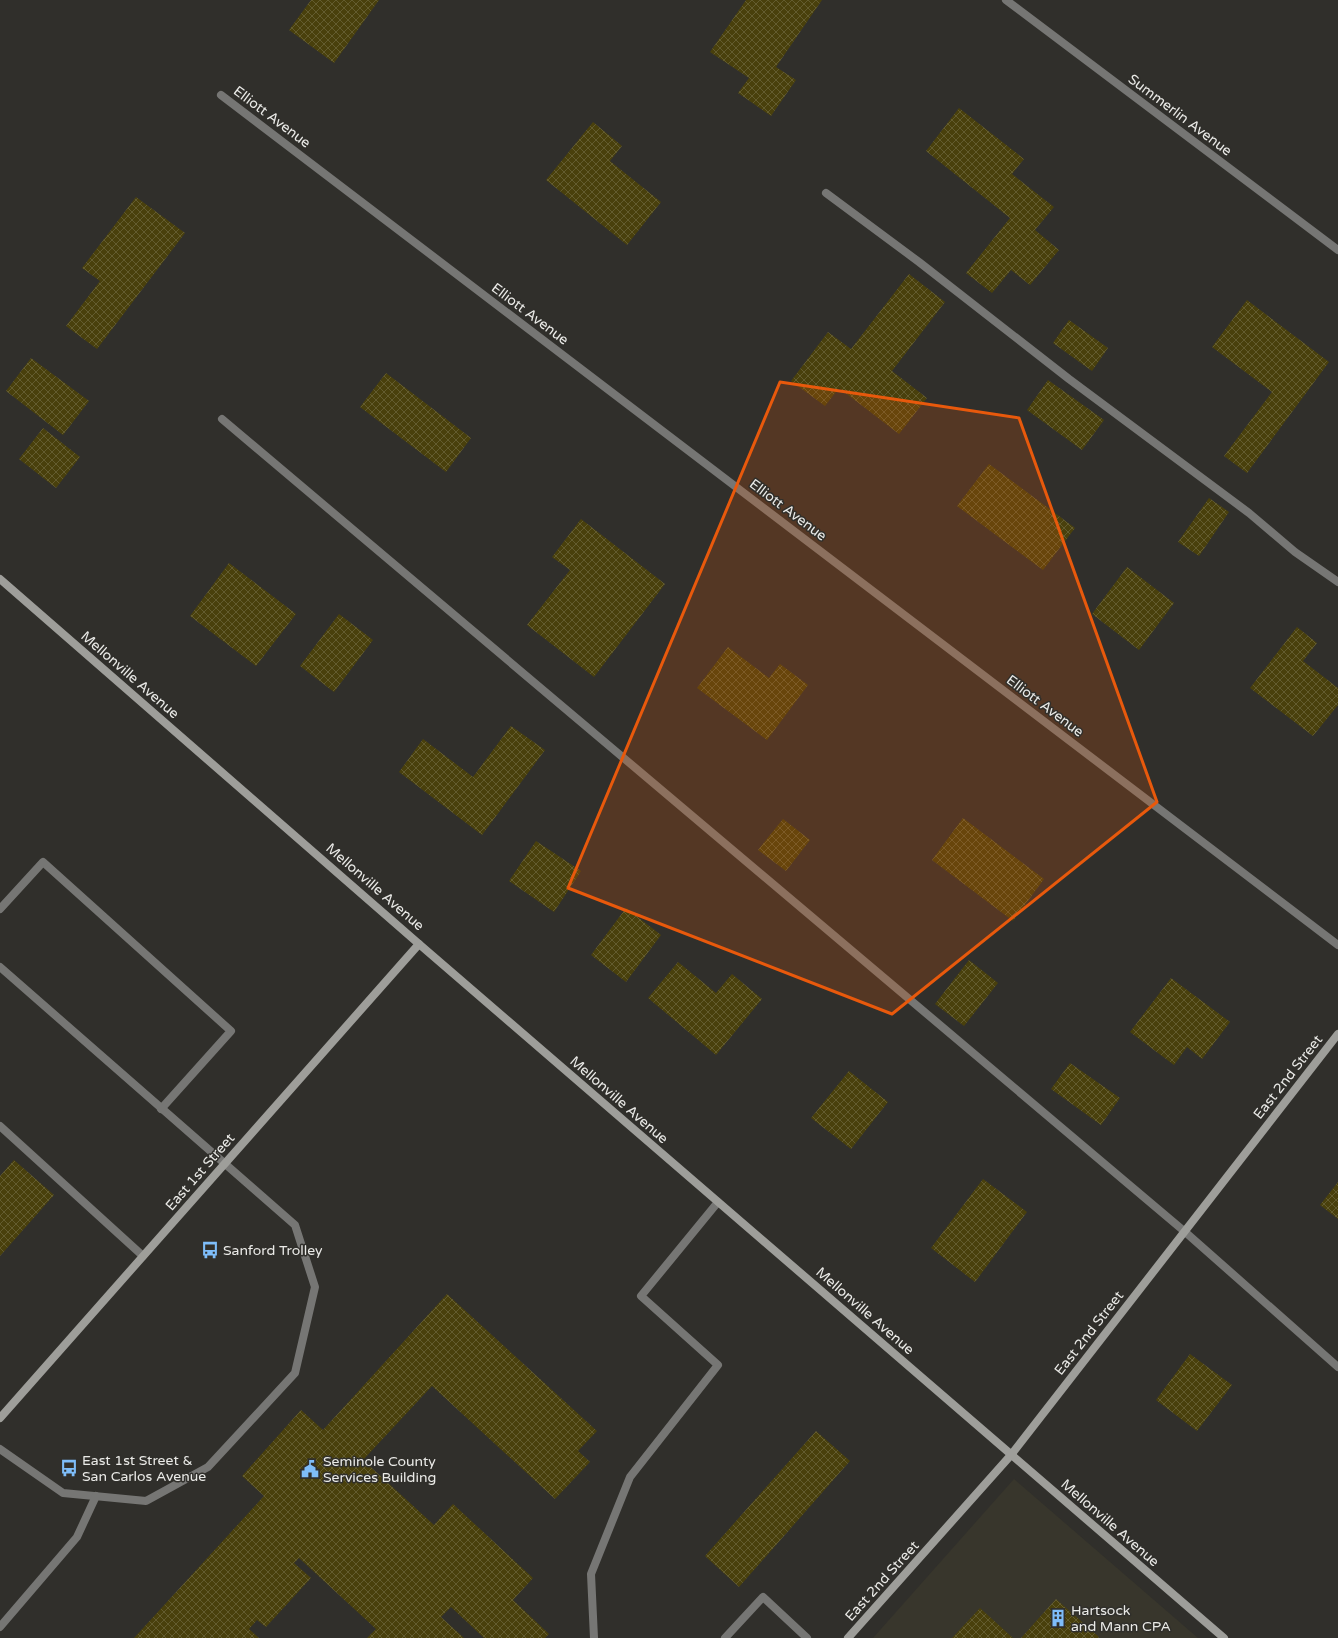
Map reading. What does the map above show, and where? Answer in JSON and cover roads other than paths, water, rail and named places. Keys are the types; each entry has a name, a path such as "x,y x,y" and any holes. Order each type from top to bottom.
{"street":[{"name":"Summerlin Avenue","path":"1006,0 1338,250"},
{"name":"Elliott Avenue","path":"221,95 1338,945"},
{"path":"826,193 925,267 1069,379 1249,513 1295,552 1338,582"},
{"path":"222,419 1184,1231 1338,1367"},
{"name":"Mellonville Avenue","path":"0,579 419,944 1224,1638"},
{"path":"0,909 43,862 232,1031 161,1109"},
{"name":"East 1st Street","path":"0,1418 419,944"},
{"path":"0,967 295,1225 316,1287 295,1373 208,1467 146,1501 63,1493 0,1449"},
{"name":"East 2nd Street","path":"848,1638 1011,1455 1338,1034"},
{"path":"0,1126 143,1256"},
{"path":"594,1638 591,1574 630,1477 718,1365 641,1296 718,1202"},
{"path":"0,1628 77,1537 96,1496"},
{"path":"725,1638 763,1598 807,1638"}],"place":[{"name":"Sanford Trolley","path":"210,1250"},
{"name":"East 1st Street & San Carlos Avenue","path":"69,1468"},
{"name":"Seminole County Services Building","path":"310,1469"},
{"name":"Hartsock and Mann CPA","path":"1058,1618"}]}
